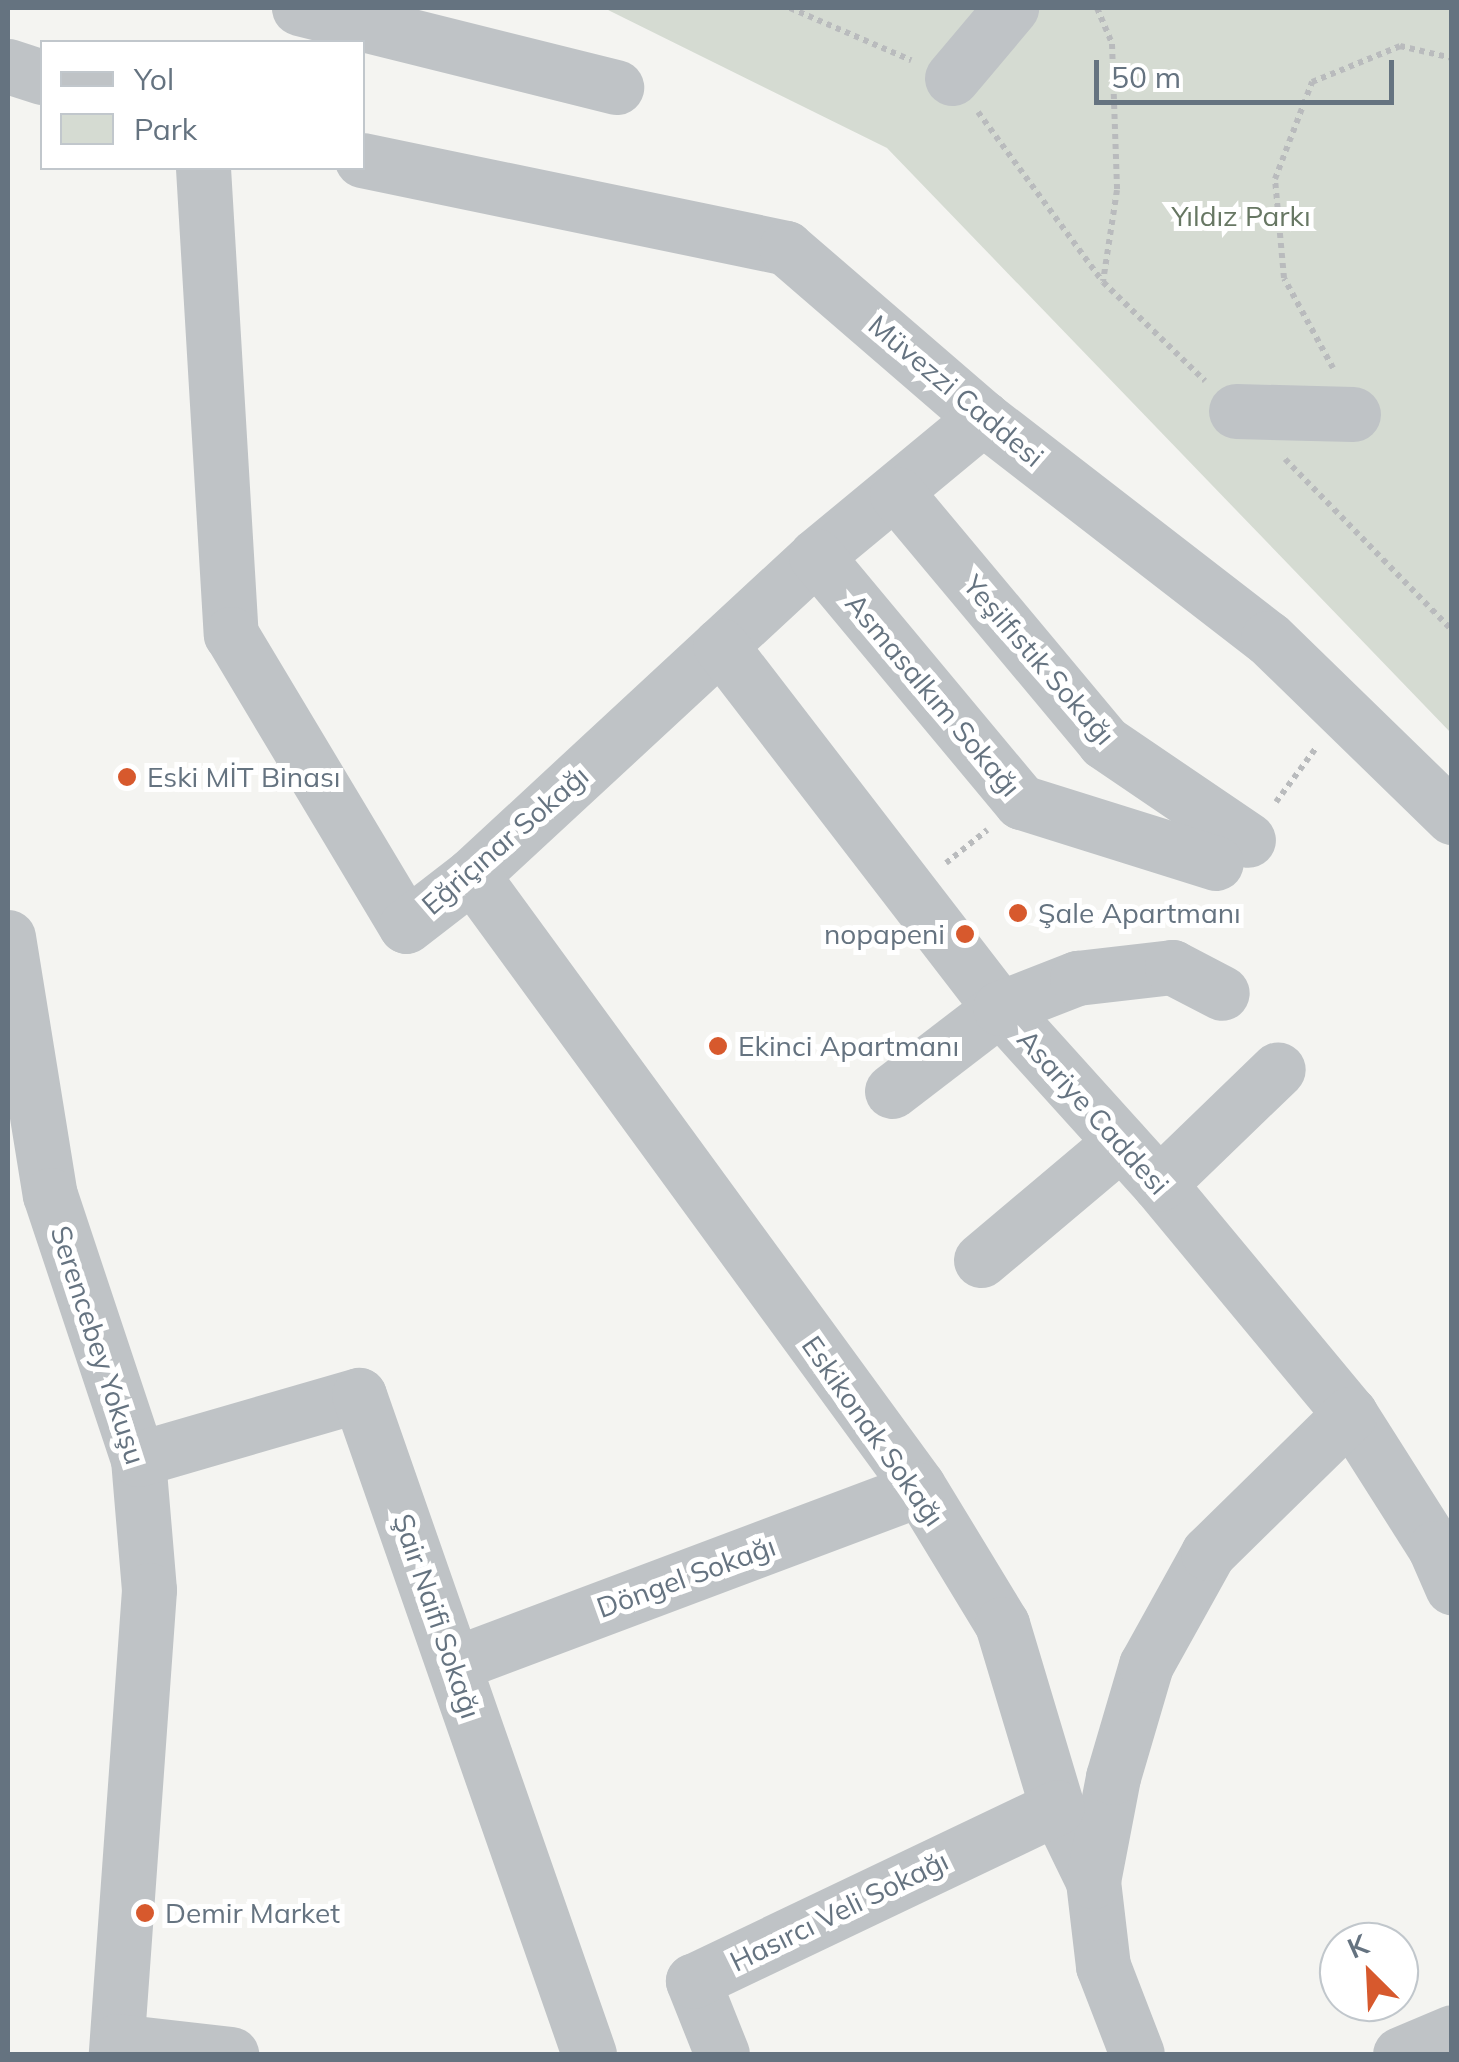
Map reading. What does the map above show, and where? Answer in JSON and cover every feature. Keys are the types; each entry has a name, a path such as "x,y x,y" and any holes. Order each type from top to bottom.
{"street":[{"path":"299,8 616,87"},
{"path":"952,78 1012,8"},
{"path":"8,66 40,76"},
{"name":"Müvezzi Caddesi","path":"365,161 786,248 983,418 1268,638 1452,817"},
{"name":"Eğriçınar Sokağı","path":"203,170 231,634 406,926 472,875 816,556 898,494 983,418"},
{"path":"1236,412 1353,414"},
{"name":"Yeşilfıstık Sokağı","path":"898,494 1104,742 1232,852"},
{"name":"Asmasalkım Sokağı","path":"816,556 1021,802 1232,852"},
{"name":"Asariye Caddesi","path":"720,645 914,889 1000,1008 1159,1184 1350,1414 1446,1557"},
{"name":"Eskikonak Sokağı","path":"472,875 918,1490 1002,1624 1057,1807 1093,1880 1103,1966 1138,2054"},
{"name":"Serencebey Yokuşu","path":"8,937 50,1195 138,1459 149,1590 117,2048"},
{"path":"892,1091 1000,1008 1076,978 1172,967 1222,993"},
{"path":"1159,1184 1278,1068"},
{"path":"981,1260 1121,1142"},
{"name":"Şair Naifi Sokağı","path":"138,1459 360,1395 589,2054"},
{"path":"1093,1880 1114,1777 1146,1665 1208,1554 1350,1414"},
{"name":"Döngel Sokağı","path":"454,1664 918,1490"},
{"name":"Hasırcı Veli Sokağı","path":"722,2054 693,1981 1057,1807"},
{"path":"1400,2054 1452,2032"},
{"path":"117,2048 231,2054"}],"path":[{"path":"790,8 952,78 1103,282 1452,630"},
{"path":"1097,8 1112,44 1118,190 1103,282"},
{"path":"1353,414 1284,278 1276,179 1312,82 1400,46 1452,58"},
{"path":"1232,852 1343,711"},
{"path":"914,889 1021,802"}],"green space":[{"name":"Yıldız Parkı","path":"604,8 1451,8 1451,733 887,148"}],"place":[{"name":"Eski MİT Binası","path":"127,777"},
{"name":"Şale Apartmanı","path":"1018,913"},
{"name":"nopapeni","path":"965,934"},
{"name":"Ekinci Apartmanı","path":"718,1046"},
{"name":"Demir Market","path":"145,1913"}]}
